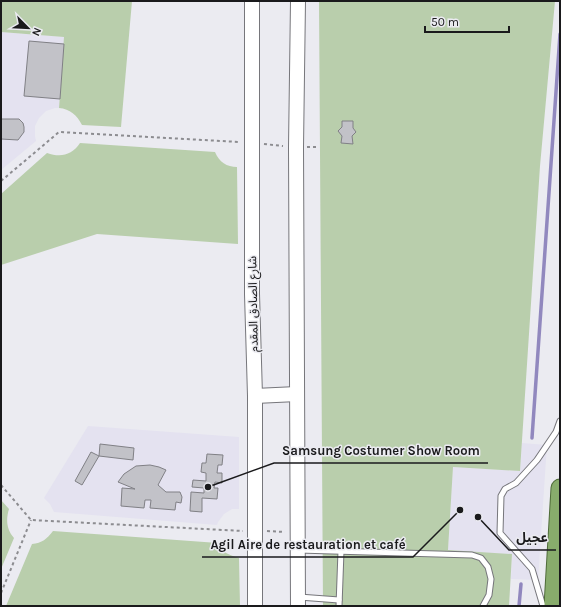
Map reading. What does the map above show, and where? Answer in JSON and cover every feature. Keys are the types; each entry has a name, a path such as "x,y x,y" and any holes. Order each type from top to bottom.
{"highway":[{"path":"553,606 560,488"}],"main road":[{"name":"شارع الصادق المقدم","path":"252,1 252,287 255,396 255,606"},
{"path":"298,1 296,147 298,602"},
{"path":"255,396 297,394"}],"lane":[{"path":"543,606 532,569 500,533 501,496 506,489 516,483 538,460 556,432 560,421"},
{"path":"298,550 472,555 481,558 488,567 491,579 490,595 483,606"},
{"path":"298,602 339,603 341,551"}],"path":[{"path":"1,181 59,132 252,142 296,147 317,147"},
{"path":"1,485 31,520 297,532"},
{"path":"1,594 31,520"}],"shaded area":[{"path":"1,32 65,37 59,108 46,111 39,118 35,126 36,141 1,170"},
{"path":"88,426 239,437 239,509 232,509 224,514 217,525 54,512 50,504 44,498"},
{"path":"522,443 547,445 538,580 511,579 512,555 448,550 453,467 520,471"}],"green space":[{"path":"1,1 132,1 121,127 82,125 73,113 59,108 64,37 1,32"},
{"path":"319,1 555,1 540,166 520,471 453,467 448,550 512,554 509,606 323,606"},
{"path":"80,143 215,152 219,159 224,163 237,167 238,244 97,234 1,265 1,194 47,153 61,155 70,153"},
{"path":"1,500 9,509 7,524 11,535 14,538 1,569"},
{"path":"53,531 218,543 227,553 239,558 240,606 6,606 32,544 39,543 44,540"}],"building":[{"path":"29,41 64,44 60,99 24,96"},
{"path":"1,119 19,119 23,123 24,132 18,140 1,139"},
{"path":"342,121 353,121 353,128 356,132 352,136 353,144 341,143 342,136 338,131 342,127"},
{"path":"100,444 134,448 133,460 99,456"},
{"path":"91,452 99,456 82,485 75,481"},
{"path":"207,454 223,455 222,465 218,465 217,473 222,473 222,483 215,482 214,488 218,488 217,499 202,498 202,512 190,511 191,492 204,493 204,488 192,487 193,480 206,481 206,473 201,472 202,463 206,463"},
{"path":"150,465 166,470 158,485 166,492 180,492 182,497 181,503 176,502 175,510 150,508 151,500 145,500 144,508 121,506 122,488 135,489 118,482 124,474 136,466"}],"waterway":[{"path":"532,438 560,34"},
{"path":"519,606 521,584"}],"place":[{"name":"Samsung Costumer Show Room","path":"208,487"},
{"name":"Agil Aire de restauration et café","path":"460,510"},
{"name":"عجيل","path":"478,517"}]}
